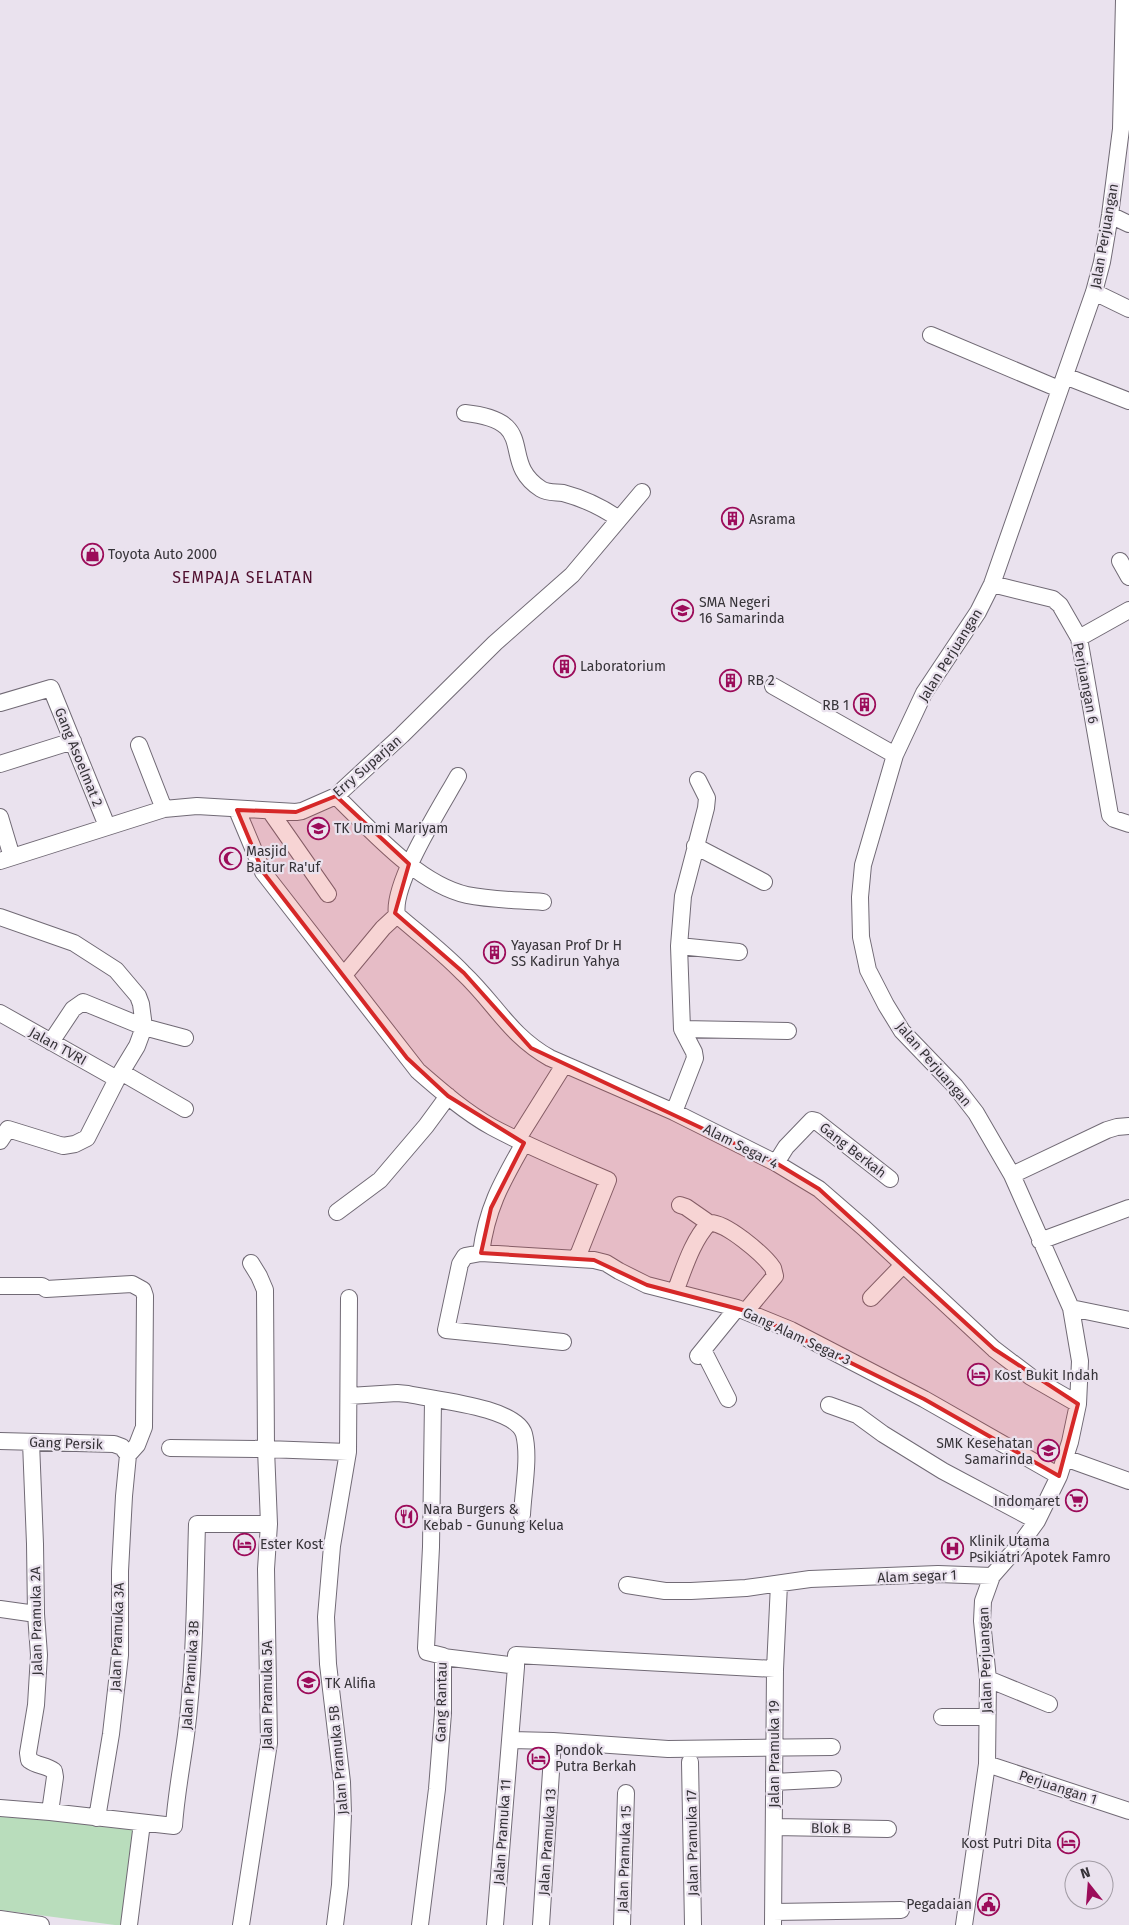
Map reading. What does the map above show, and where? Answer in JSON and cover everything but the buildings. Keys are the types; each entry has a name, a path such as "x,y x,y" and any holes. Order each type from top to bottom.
{"street":[{"name":"Jalan Perjuangan","path":"964,1925 987,1764 988,1679 982,1609 992,1576 1021,1543 1036,1521 1059,1476 1078,1404 1080,1361 1071,1308 1012,1175 976,1113 960,1093 902,1031 868,970 861,936 860,897 863,865 894,756 924,693 978,612 992,584 1094,292 1125,130 1126,37 1124,0"},
{"path":"1110,215 1129,224"},
{"path":"1094,292 1129,309"},
{"path":"931,335 1062,382 1129,401"},
{"path":"465,413 491,417 508,427 513,434 523,472 542,490 564,494 619,518"},
{"name":"Erry Suparjan","path":"6,859 164,809 197,806 237,810 302,811 336,796 402,735 496,643 572,575 642,492"},
{"path":"1120,560 1129,577"},
{"name":"Perjuangan 6","path":"992,584 1056,600 1079,638 1110,815 1114,819 1129,824"},
{"path":"1079,638 1129,610"},
{"path":"773,686 894,756"},
{"name":"Gang Asoelmat 2","path":"0,703 51,688 107,826"},
{"path":"0,764 73,741"},
{"path":"139,745 164,809"},
{"path":"344,975 397,912 402,883 409,864 458,776"},
{"path":"674,1112 695,1058 682,1028 679,946 683,896 706,808 707,798 698,780"},
{"path":"336,796 409,864 434,882 465,894 543,902"},
{"path":"237,810 262,872 418,1071 448,1096 490,1126 608,1180 577,1258"},
{"path":"270,811 328,894"},
{"path":"0,818 6,859"},
{"path":"695,846 764,882"},
{"name":"Alam Segar 4","path":"397,912 464,973 513,1031 532,1048 564,1065 674,1112 776,1162 819,1189 994,1349 1031,1377 1078,1404"},
{"path":"0,917 74,943 116,970 138,996 144,1027 137,1046 119,1075 87,1138 76,1144 63,1146 3,1131"},
{"path":"679,946 739,952"},
{"path":"51,1042 73,1009 83,1002 144,1027 185,1038"},
{"name":"Jalan TVRI","path":"0,1013 51,1042 185,1110"},
{"path":"682,1028 788,1031"},
{"path":"481,1253 484,1230 490,1208 520,1141 564,1065"},
{"path":"338,1212 380,1180 426,1126 448,1096"},
{"name":"Gang Berkah","path":"776,1162 786,1147 812,1120 816,1121 890,1179"},
{"path":"1012,1175 1107,1130 1129,1126"},
{"path":"680,1205 709,1223"},
{"path":"1040,1240 1129,1208"},
{"path":"675,1292 692,1250 704,1228 709,1223 715,1222 735,1233 771,1264 774,1270 775,1276 741,1309 701,1353 728,1400"},
{"name":"Gang Alam Segar 3","path":"564,1342 446,1330 460,1264 465,1256 481,1253 577,1258 606,1263 647,1284 741,1309 791,1330 916,1395 1059,1476"},
{"name":"Jalan Pramuka 5A","path":"240,1925 269,1743 266,1569 269,1524 266,1449 265,1290 251,1263"},
{"path":"871,1298 903,1264"},
{"path":"0,1293 43,1292 46,1289 132,1284 143,1290 145,1296 144,1427 137,1444 128,1455"},
{"path":"0,1286 42,1286 46,1289"},
{"name":"Jalan Pramuka 5B","path":"334,1925 340,1885 343,1798 328,1664 326,1617 332,1546 348,1452 349,1298"},
{"path":"1071,1308 1129,1320"},
{"path":"349,1396 397,1393 492,1411 517,1422 522,1429 526,1447 522,1515"},
{"name":"Gang Rantau","path":"420,1925 437,1789 443,1713 443,1657 427,1652 426,1648 431,1547 434,1400"},
{"path":"829,1405 856,1415 943,1471 1036,1521"},
{"name":"Gang Persik","path":"0,1441 114,1444 122,1446 128,1455"},
{"name":"Jalan Pramuka 2A","path":"31,1442 39,1655 36,1706 28,1753 29,1760 34,1764 49,1767 54,1771 56,1777 50,1812"},
{"path":"170,1448 348,1452"},
{"name":"Jalan Pramuka 3A","path":"97,1818 120,1655 120,1571 128,1455"},
{"path":"1065,1458 1129,1481"},
{"name":"Jalan Pramuka 3B","path":"142,1823 174,1826 176,1794 186,1735 195,1640 197,1524 269,1524"},
{"name":"Alam segar 1","path":"627,1585 665,1591 691,1591 779,1584 810,1579 938,1574 992,1576"},
{"name":"Jalan Pramuka 19","path":"773,1918 775,1669 779,1584"},
{"path":"0,1610 36,1614"},
{"path":"443,1657 510,1665 516,1661 775,1669"},
{"name":"Jalan Pramuka 11","path":"495,1925 516,1661"},
{"path":"988,1679 1049,1704"},
{"path":"942,1717 987,1717"},
{"path":"511,1740 668,1749 832,1747"},
{"name":"Jalan Pramuka 13","path":"541,1925 553,1741"},
{"name":"Jalan Pramuka 17","path":"690,1762 693,1925"},
{"name":"Perjuangan 1","path":"987,1764 1129,1811"},
{"path":"774,1782 833,1779"},
{"name":"Jalan Pramuka 15","path":"622,1925 626,1793"},
{"path":"0,1808 142,1823 129,1925"},
{"name":"Blok B","path":"774,1827 888,1829"},
{"path":"773,1918 901,1910"},
{"path":"2,1921 41,1925"}],"highlighted area":[{"path":"336,796 409,864 395,913 464,973 531,1048 776,1163 819,1189 994,1349 1078,1404 1059,1476 924,1399 746,1311 647,1285 594,1260 481,1253 491,1208 524,1143 448,1096 407,1058 263,872 237,810 296,812"}],"green space":[{"path":"0,1812 141,1830 135,1925 115,1925 0,1910"}],"place":[{"name":"Asrama","path":"733,519"},
{"name":"Toyota Auto 2000","path":"92,554"},
{"name":"SMA Negeri 16 Samarinda","path":"683,610"},
{"name":"Laboratorium","path":"564,666"},
{"name":"RB 2","path":"731,680"},
{"name":"RB 1","path":"865,705"},
{"name":"TK Ummi Mariyam","path":"318,828"},
{"name":"Masjid Baitur Ra'uf","path":"230,859"},
{"name":"Yayasan Prof Dr H SS Kadirun Yahya","path":"495,953"},
{"name":"Kost Bukit Indah","path":"978,1375"},
{"name":"SMK Kesehatan Samarinda","path":"1049,1451"},
{"name":"Indomaret","path":"1076,1501"},
{"name":"Nara Burgers & Kebab - Gunung Kelua","path":"407,1517"},
{"name":"Ester Kost","path":"244,1544"},
{"name":"Klinik Utama Psikiatri Apotek Famro","path":"953,1549"},
{"name":"TK Alifia","path":"309,1683"},
{"name":"Pondok Putra Berkah","path":"539,1758"},
{"name":"Kost Putri Dita","path":"1068,1843"},
{"name":"Pegadaian","path":"988,1904"}],"district":[{"name":"SEMPAJA SELATAN","path":"243,577"}]}
